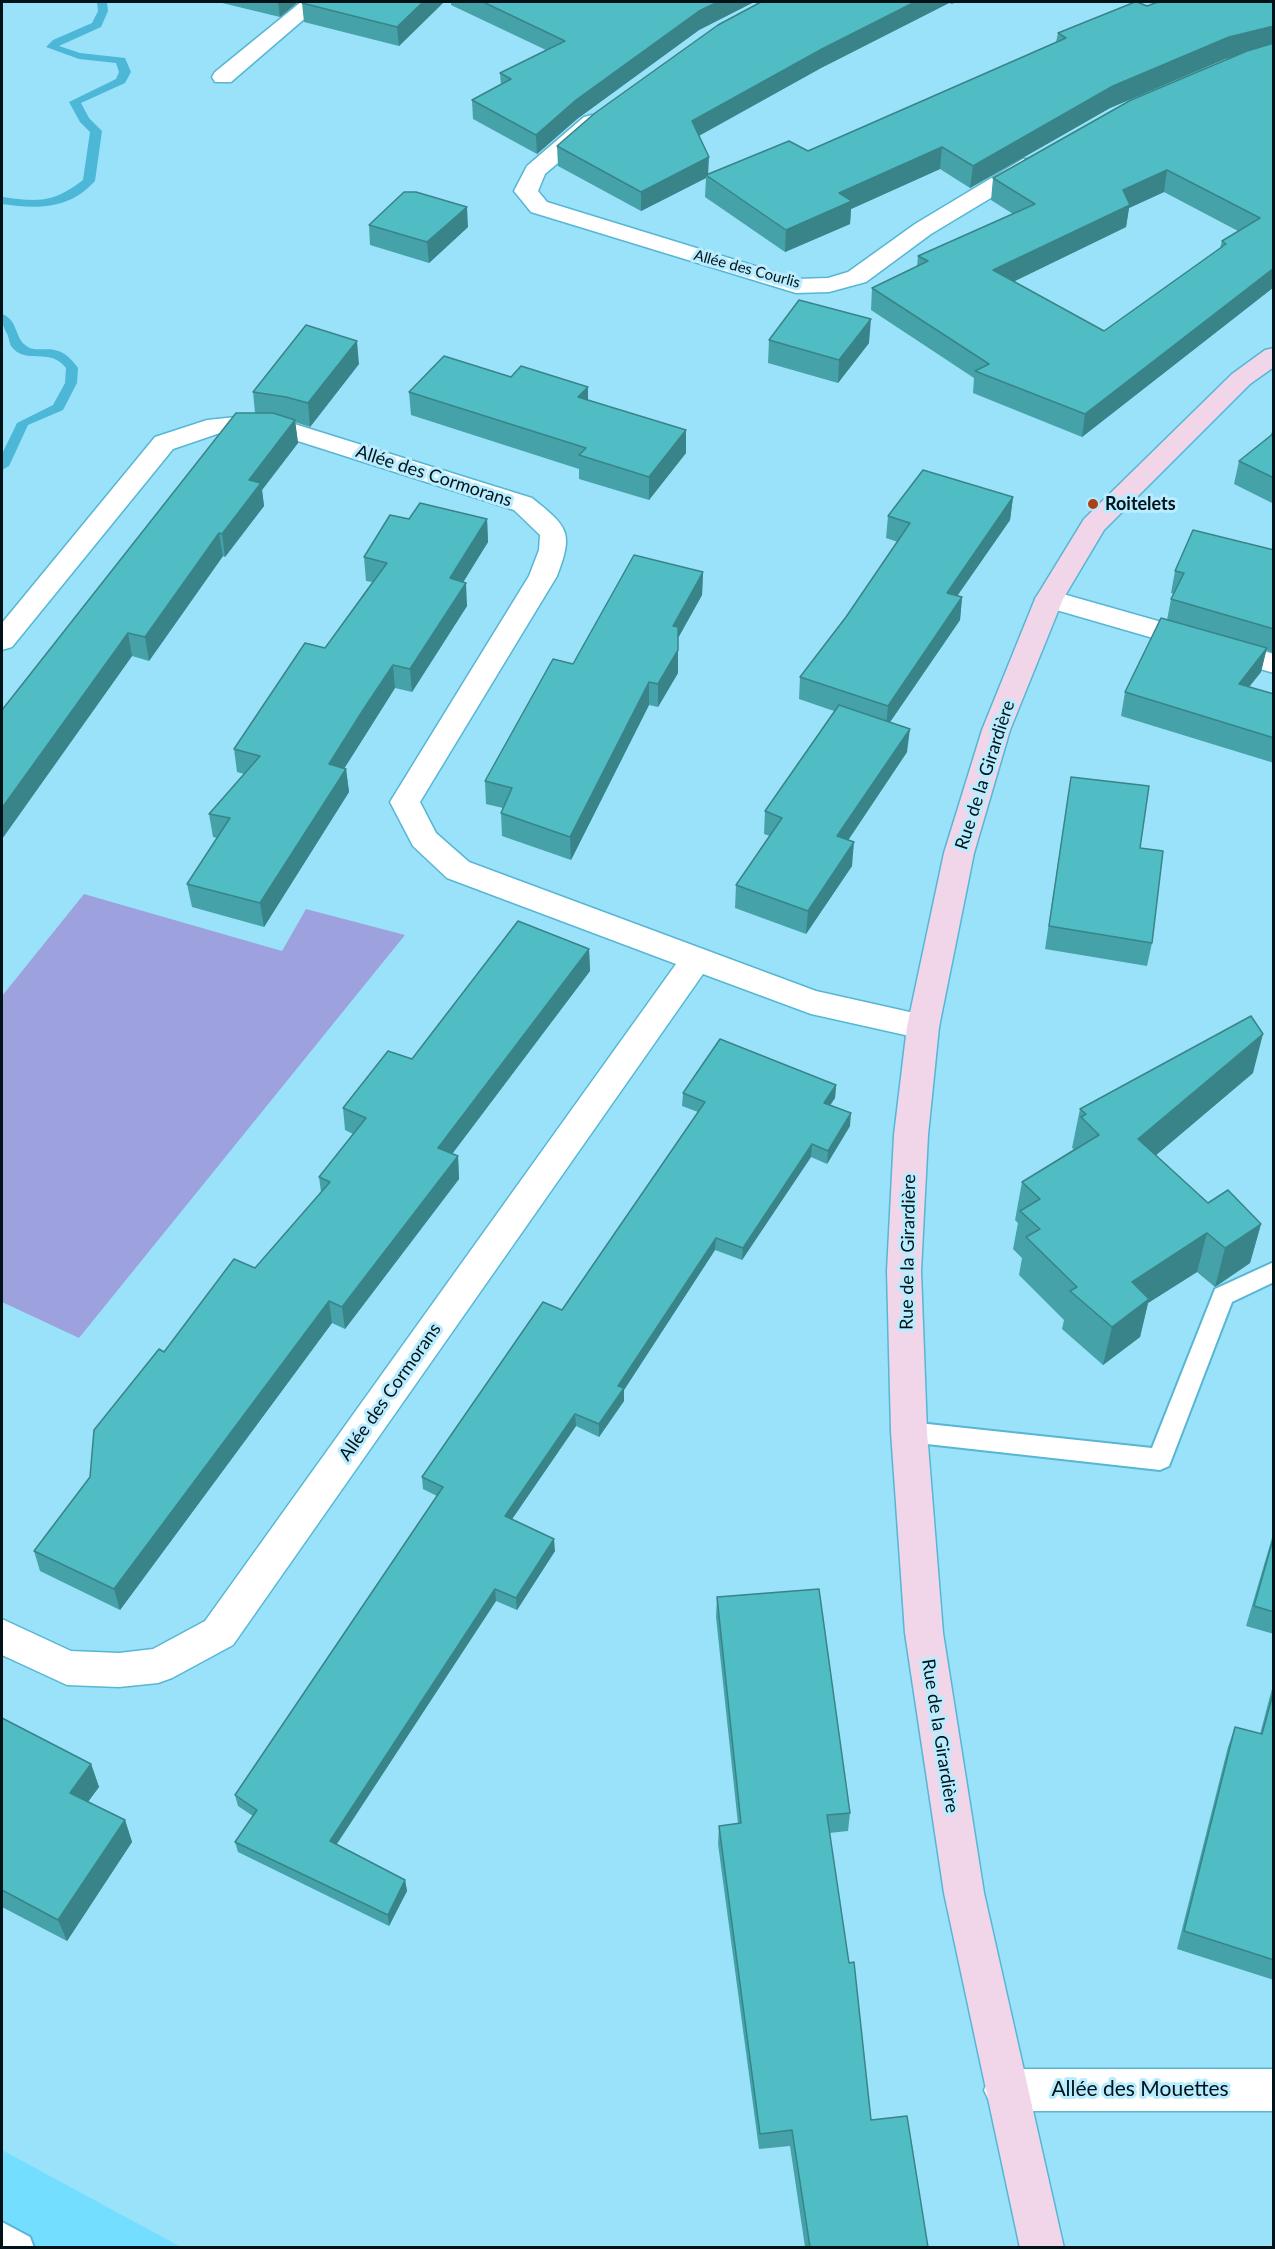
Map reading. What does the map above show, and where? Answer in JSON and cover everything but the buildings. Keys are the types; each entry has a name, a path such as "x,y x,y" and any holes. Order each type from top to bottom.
{"street":[{"path":"224,77 313,2"},
{"name":"Allée des Courlis","path":"614,106 535,171 526,191 539,207 796,286 829,285 857,277 923,229 1052,152"},
{"name":"Rue de la Girardière","path":"1042,2247 964,1893 924,1633 909,1432 904,1271 911,1135 923,1027 962,842 996,730 1049,599 1093,525 1241,379 1274,356"},
{"name":"Allée des Cormorans","path":"2,640 164,443 202,426 244,422 279,427 523,504 551,527 556,544 543,576 405,802 424,839 458,870 696,960 811,1002 923,1027"},
{"path":"1049,599 1274,664"},
{"name":"Allée des Cormorans","path":"2,1636 67,1668 119,1670 158,1666 219,1633 696,960"},
{"name":"Allée des Mouettes","path":"1006,2090 1274,2090"}],"lane":[{"path":"909,1432 1160,1459 1224,1296 1274,1271"},
{"path":"2,2237 20,2247"}],"shaded area":[{"path":"84,894 282,951 306,909 405,935 79,1338 2,1302 2,996"},
{"path":"2,2150 181,2247 2,2247"}],"waterway":[{"path":"2,201 39,205 57,202 89,181 96,131 84,120 75,102 121,81 125,72 121,60 79,56 51,47 57,42 97,25 103,11 102,2"},
{"path":"2,318 12,330 17,345 29,353 48,352 63,356 72,368 71,383 58,407 23,423 2,466"}],"place":[{"name":"Roitelets","path":"1093,504"}]}
